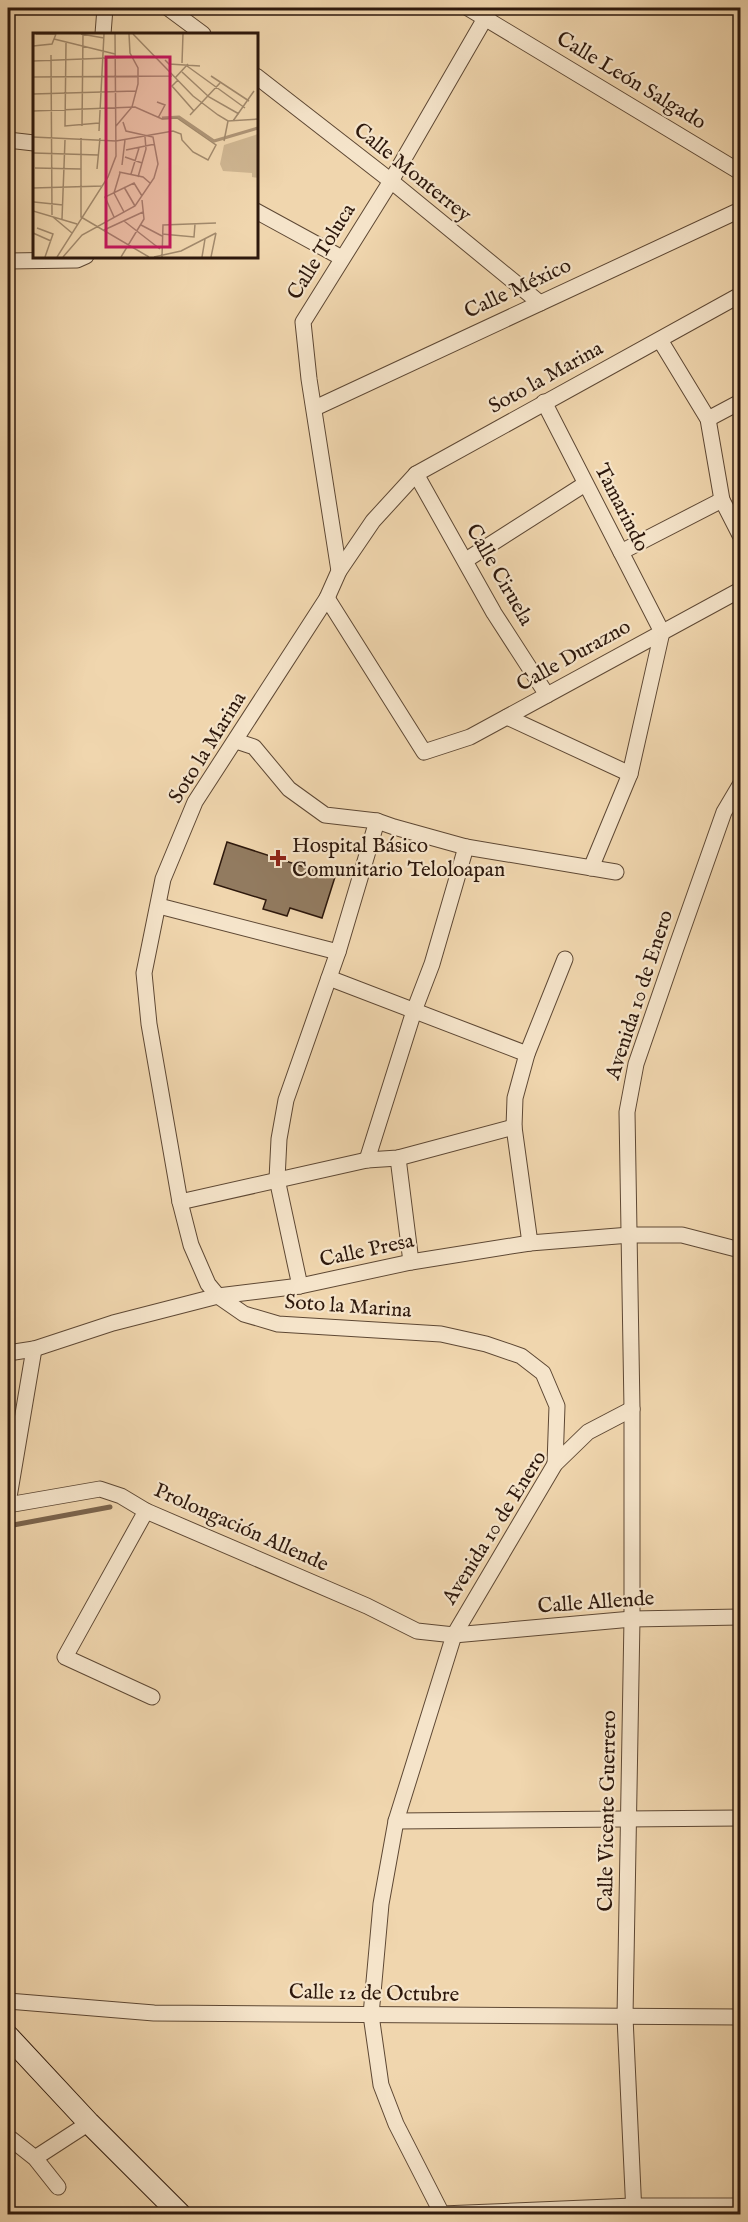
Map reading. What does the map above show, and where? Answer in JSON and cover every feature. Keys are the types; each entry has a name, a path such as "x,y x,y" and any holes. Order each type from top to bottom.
{"street":[{"path":"103,33 105,8"},
{"path":"168,8 202,33"},
{"name":"Calle León Salgado","path":"468,8 487,12 741,172"},
{"name":"Calle Toluca","path":"339,571 303,322 391,181 487,12"},
{"name":"Calle Monterrey","path":"258,78 391,181 540,303"},
{"path":"8,140 33,143"},
{"name":"Calle México","path":"315,408 741,210"},
{"path":"258,212 342,258"},
{"path":"8,261 78,260 82,258"},
{"name":"Soto la Marina","path":"555,1464 557,1406 543,1373 521,1356 486,1344 441,1334 278,1324 244,1314 218,1296 208,1284 191,1245 180,1202 149,1024 144,974 163,879 195,802 327,598 339,571 374,521 416,474 741,296"},
{"path":"660,340 708,419 722,500 741,535"},
{"name":"Tamarindo","path":"544,402 662,632"},
{"path":"708,419 741,402"},
{"name":"Calle Ciruela","path":"416,474 494,613 547,696"},
{"path":"466,560 585,484"},
{"path":"621,552 722,500"},
{"name":"Calle Durazno","path":"327,598 424,752 470,737 741,590"},
{"path":"591,868 630,774 662,632"},
{"path":"507,717 630,774"},
{"path":"236,741 254,747 289,789 325,815 377,821 466,847 616,872"},
{"name":"Avenida 10 de Enero","path":"442,2214 396,2124 381,2085 371,2015 381,1904 396,1821 454,1635 555,1464 588,1432 632,1409 627,1112 636,1064 724,812 741,785"},
{"path":"300,1286 277,1179 279,1139 286,1100 338,952 377,821"},
{"path":"367,1160 414,1011 432,964 466,847"},
{"path":"159,906 338,952"},
{"path":"530,1243 514,1127 515,1098 527,1054 565,959"},
{"path":"329,978 527,1054"},
{"path":"180,1202 367,1160 398,1158 514,1127"},
{"path":"398,1158 411,1262"},
{"name":"Calle Presa","path":"8,1353 34,1349 113,1323 218,1296 300,1286 411,1262 530,1243 630,1235 682,1235 741,1250"},
{"path":"8,1504 34,1349"},
{"name":"Calle Vicente Guerrero","path":"632,1409 632,1619 625,2017 633,2210"},
{"name":"Prolongación Allende","path":"8,1504 100,1489 121,1496 146,1511 367,1606 417,1631 454,1635"},
{"path":"146,1511 65,1657 152,1697"},
{"name":"Calle Allende","path":"454,1635 632,1619 741,1617"},
{"path":"396,1821 741,1818"},
{"name":"Calle 12 de Octubre","path":"8,2001 154,2013 741,2017"},
{"path":"8,2036 89,2123 180,2214"},
{"path":"35,2158 89,2123"},
{"path":"8,2139 35,2158 58,2187"},
{"path":"442,2214 741,2206"}],"building":[{"path":"227,842 335,877 322,918 290,908 287,916 263,909 266,900 214,884"}],"waterway":[{"path":"8,1526 110,1507"}],"place":[{"name":"Hospital Básico Comunitario Teloloapan","path":"278,858"}]}
